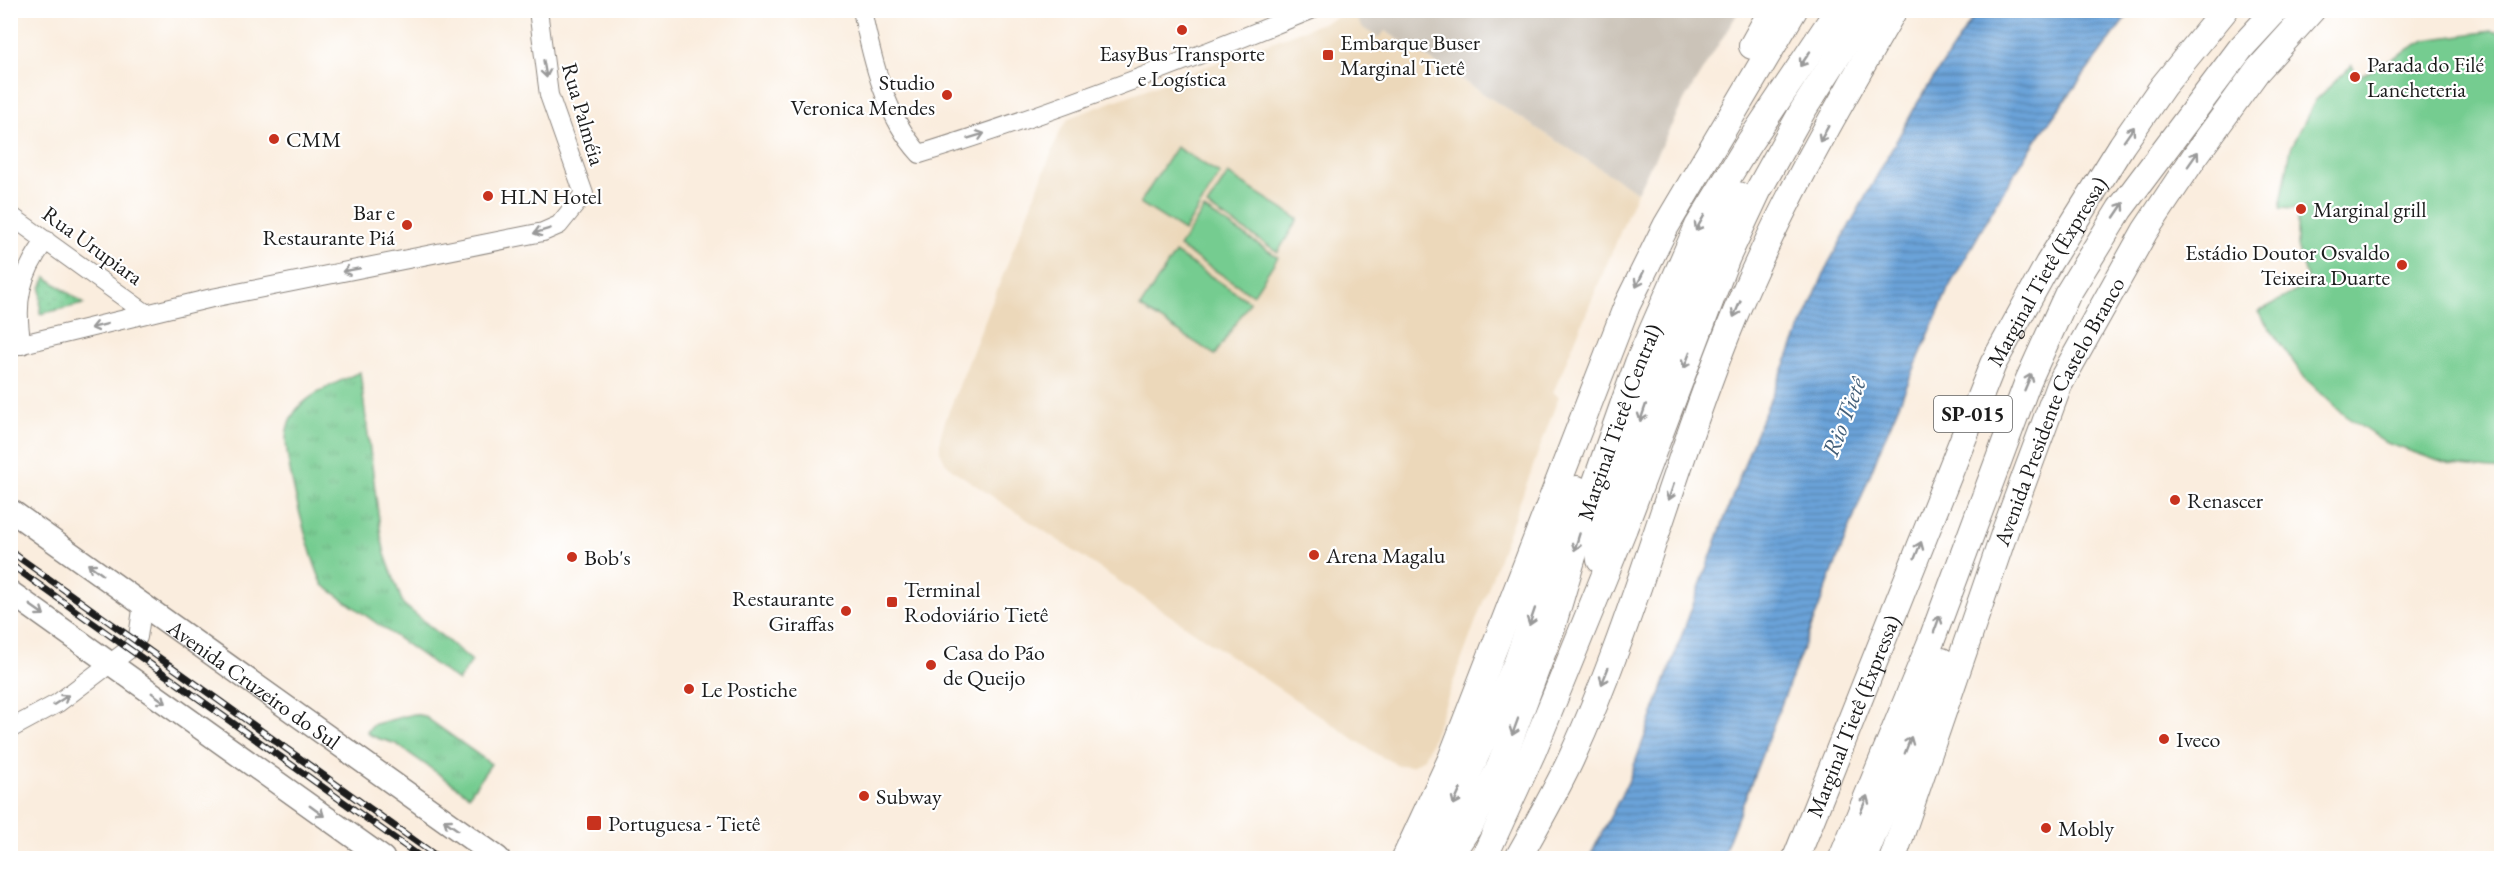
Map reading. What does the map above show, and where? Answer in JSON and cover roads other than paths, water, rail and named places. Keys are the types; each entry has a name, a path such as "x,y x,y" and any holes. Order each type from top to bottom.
{"highway":[{"path":"1666,226 1681,174 1772,10"},
{"path":"1405,856 1451,759 1575,443 1626,305 1666,226 1794,10"},
{"name":"Marginal Tietê (Central)","path":"1448,858 1472,822 1500,766 1552,627 1591,496 1638,363 1698,226 1747,146 1838,10"},
{"path":"1484,856 1533,752 1736,238 1758,191 1803,110 1867,10"},
{"path":"1518,858 1571,760 1612,659 1726,335 1763,249 1809,160 1894,10"},
{"name":"Marginal Tietê (Expressa)","path":"1796,858 1993,364 2048,264 2122,145 2163,86 2225,10"},
{"path":"1842,858 1932,639 2028,381 2067,295 2120,209 2241,48 2276,10"},
{"name":"Avenida Presidente Castelo Branco","path":"1893,858 2006,528 2059,385 2145,231 2195,156 2257,71 2312,10"},
{"path":"1602,582 1598,546 1663,355 1710,249 1746,180 1747,146"},
{"path":"1434,858 1434,851 1517,662 1583,471 1575,443"},
{"path":"1864,858 1985,551 2006,528"}],"main road":[{"name":"Avenida Cruzeiro do Sul","path":"10,510 498,858"},
{"path":"10,592 383,858"}],"street":[{"name":"Rua Palméia","path":"147,314 212,298 543,232 559,225 584,194 549,95 538,10"},
{"path":"862,10 871,53 897,123 906,139 920,153 1051,111 1202,55 1311,10"},
{"name":"Rua Urupiara","path":"10,215 147,314"},
{"path":"46,240 28,268 18,300 16,346 147,314"},
{"path":"10,729 58,703 132,647 138,637 143,603"}],"water":[{"name":"Rio Tietê","path":"1978,10 2131,11 2039,136 2004,190 1949,287 1880,449 1722,858 1589,858 1628,782 1755,435 1828,264 1918,102"}],"railway":[{"path":"10,551 439,858"},
{"path":"10,564 422,858"}],"place":[{"name":"EasyBus Transporte e Logística","path":"1182,30"},
{"name":"Embarque Buser Marginal Tietê","path":"1328,55"},
{"name":"Parada do Filé Lancheteria","path":"2355,77"},
{"name":"Studio Veronica Mendes","path":"947,95"},
{"name":"CMM","path":"274,139"},
{"name":"HLN Hotel","path":"488,196"},
{"name":"Marginal grill","path":"2301,209"},
{"name":"Bar e Restaurante Piá","path":"407,225"},
{"name":"Estádio Doutor Osvaldo Teixeira Duarte","path":"2402,265"},
{"name":"Renascer","path":"2175,500"},
{"name":"Arena Magalu","path":"1314,555"},
{"name":"Bob's","path":"572,557"},
{"name":"Terminal Rodoviário Tietê","path":"892,602"},
{"name":"Restaurante Giraffas","path":"846,611"},
{"name":"Casa do Pão de Queijo","path":"931,665"},
{"name":"Le Postiche","path":"689,689"},
{"name":"Iveco","path":"2164,739"},
{"name":"Subway","path":"864,796"},
{"name":"Portuguesa - Tietê","path":"594,823"},
{"name":"Mobly","path":"2046,828"}]}
